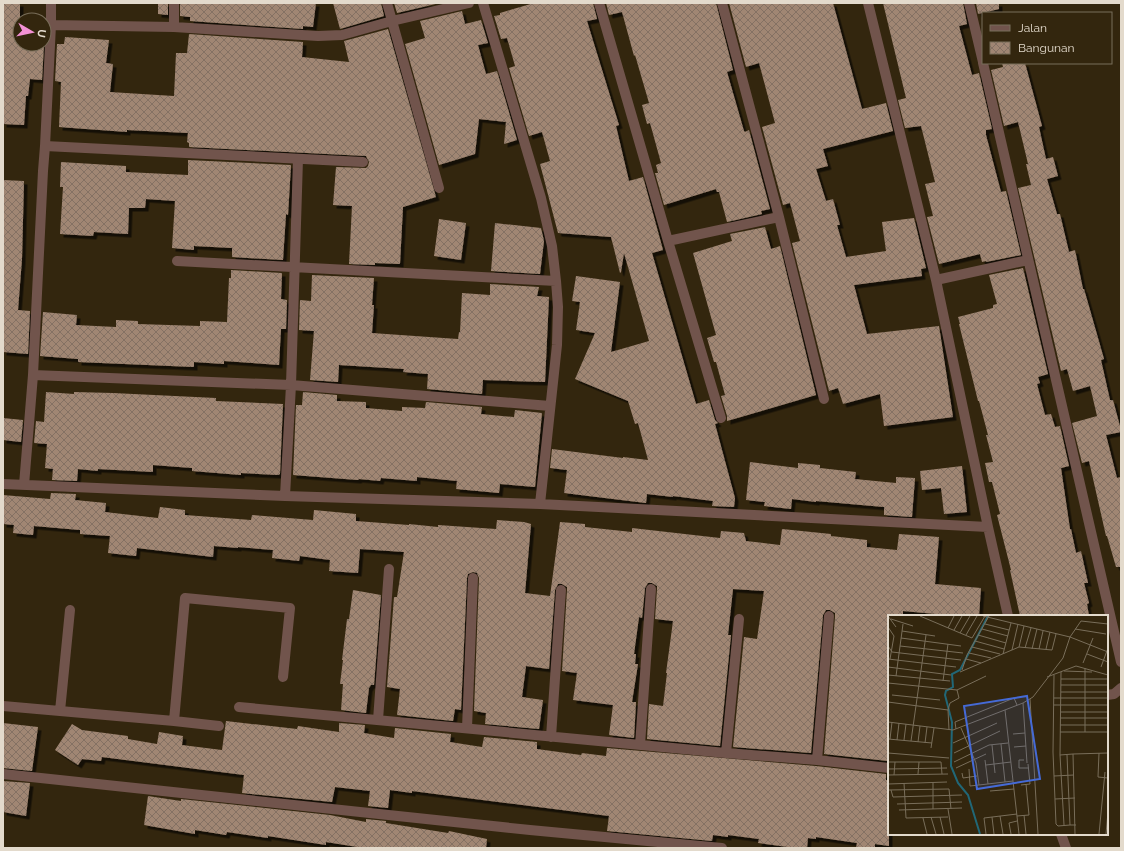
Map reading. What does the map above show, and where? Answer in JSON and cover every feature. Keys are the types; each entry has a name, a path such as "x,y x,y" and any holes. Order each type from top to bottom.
{"street":[{"path":"174,3 174,27"},
{"path":"387,3 439,188"},
{"path":"52,25 174,27 330,36 342,35 469,3"},
{"path":"483,3 541,198 552,246 556,281 558,307 557,345 540,504"},
{"path":"599,3 721,418"},
{"path":"722,3 779,217 824,399"},
{"path":"868,3 936,280 1008,615"},
{"path":"969,3 982,59"},
{"path":"24,485 33,375 42,171 45,146 50,52"},
{"path":"983,64 1121,662"},
{"path":"45,146 363,162"},
{"path":"285,496 291,385 298,159"},
{"path":"668,241 779,217"},
{"path":"936,280 1028,260"},
{"path":"177,261 556,281"},
{"path":"33,375 291,385 550,406"},
{"path":"3,484 285,496 540,504 988,527"},
{"path":"378,720 389,569"},
{"path":"467,728 473,578"},
{"path":"640,745 651,589"},
{"path":"551,737 561,590"},
{"path":"174,721 185,598 290,608 283,677"},
{"path":"60,711 70,610"},
{"path":"817,760 829,616"},
{"path":"726,753 739,619"},
{"path":"1108,694 1114,694 1121,688"},
{"path":"3,706 218,726"},
{"path":"239,707 551,737 817,760 888,768"},
{"path":"3,774 514,828 722,848"},
{"path":"1061,835 1066,848"}],"building":[{"path":"3,3 20,3 20,12 12,12 12,52 44,52 42,80 30,79 28,96 26,96 24,125 3,124"},
{"path":"158,3 168,3 168,15 158,14"},
{"path":"180,3 316,3 313,27 303,26 303,29 190,21 190,17 180,16"},
{"path":"333,3 381,3 384,16 340,29"},
{"path":"394,3 440,3 397,13"},
{"path":"534,3 593,3 597,19 587,21 619,125 616,126 629,181 643,177 663,250 652,253 696,404 709,400 715,420 718,423 715,424 735,498 734,507 712,506 713,501 673,496 647,494 646,503 564,493 567,470 550,468 552,449 648,460 638,423 635,424 628,401 575,379 595,333 576,330 580,302 572,301 576,276 620,282 611,352 649,341 624,253 620,273 611,237 558,233 540,164 550,161 542,132 529,136 509,68 515,66 507,38 501,39 494,16"},
{"path":"606,3 716,3 733,70 727,72 744,131 749,130 770,209 761,211 762,214 727,222 719,192 717,192 716,189 664,205 655,173 658,173 656,165 661,163 650,123 647,124 642,105 649,103 622,12 609,15"},
{"path":"729,3 833,3 862,109 886,103 893,131 823,149 828,166 816,169 826,201 833,199 840,225 837,225 846,257 886,251 882,222 914,218 926,268 921,269 922,276 854,285 867,334 939,326 953,417 884,426 880,394 843,404 838,388 829,391 792,243 800,241 790,203 783,205 762,127 775,123 759,63 746,67"},
{"path":"883,3 963,3 967,24 959,26 972,75 979,73 992,129 986,130 986,135 1001,192 1006,191 1021,255 982,262 980,254 939,264 927,217 933,216 925,184 935,182 921,126 905,128 898,100 906,98"},
{"path":"976,3 999,3 999,9 978,14"},
{"path":"462,11 465,24 481,20 488,43 478,45 486,74 497,71 517,140 504,144 506,122 479,119 475,154 439,165 405,44 425,38 420,21"},
{"path":"388,29 436,197 403,207 400,264 349,264 352,206 333,205 336,167 366,168 369,162 366,156 189,147 189,143 187,142 188,133 127,130 127,132 59,127 61,82 55,81 57,44 64,44 65,37 109,40 106,63 113,64 110,92 174,96 176,53 187,53 189,34 303,42 302,57 349,62 344,41"},
{"path":"1002,64 1025,64 1042,126 1039,127 1046,159 1053,157 1058,176 1047,179 1057,214 1060,214 1069,252 1075,250 1083,289 1104,359 1101,360 1110,400 1113,400 1121,430 1121,432 1106,435 1117,478 1121,477 1121,567 1116,567 1106,536 1089,461 1082,463 1072,423 1097,416 1090,386 1073,391 1067,369 1061,371 1018,188 1031,185 1026,164 1028,164 1018,122 1004,126 991,70 1003,67"},
{"path":"188,160 291,165 288,215 286,214 283,260 232,257 232,248 194,246 194,250 172,248 175,201 146,199 145,208 129,208 128,234 94,232 93,236 60,234 63,187 60,187 61,162 126,166 126,172 188,175"},
{"path":"3,180 24,181 22,259 18,310 30,311 28,354 3,352"},
{"path":"439,219 466,223 461,260 434,256"},
{"path":"495,223 541,228 544,241 540,274 491,271"},
{"path":"765,227 771,249 780,246 816,395 727,421 721,396 725,395 716,362 714,362 707,338 716,335 693,253 732,241 730,234"},
{"path":"1023,268 1048,374 1038,377 1040,383 1037,384 1045,415 1051,414 1055,427 1060,426 1069,466 1061,468 1070,529 1076,553 1081,551 1088,583 1084,583 1089,603 1087,604 1089,615 1020,615 1011,570 997,515 1000,514 992,482 989,482 985,463 993,462 986,435 988,435 978,401 958,317 993,308 993,305 997,304 989,275"},
{"path":"231,270 282,273 281,299 287,300 286,329 281,329 279,365 224,361 224,364 194,362 194,367 78,362 78,359 40,356 43,312 77,315 76,325 116,327 116,320 138,321 138,324 200,326 200,321 227,322 229,278 231,278"},
{"path":"312,275 374,278 372,333 458,339 460,332 462,293 490,295 490,284 539,287 537,296 549,297 545,382 483,380 482,394 427,389 428,374 403,372 404,369 339,365 338,382 310,380 314,331 299,330 300,300 311,301"},
{"path":"46,392 74,394 74,392 113,393 216,398 216,401 283,404 280,474 241,473 241,475 192,471 192,468 153,465 153,472 78,469 77,481 52,480 53,469 45,468 47,444 34,443 36,421 44,422"},
{"path":"303,392 337,395 337,401 366,402 366,408 402,411 402,407 425,408 426,402 482,407 481,414 514,417 515,410 542,413 535,487 500,484 499,493 456,489 457,481 417,477 417,481 381,478 380,481 293,475 296,405 302,405"},
{"path":"3,418 23,420 21,442 3,440"},
{"path":"750,462 798,468 798,463 820,465 820,468 856,472 855,479 896,483 896,477 915,478 912,517 884,515 884,507 792,499 791,509 764,506 765,502 746,500"},
{"path":"962,466 967,512 944,514 941,488 922,490 920,471"},
{"path":"51,493 76,494 75,500 106,503 105,512 158,518 160,507 185,510 185,515 251,520 252,515 313,520 314,510 356,514 356,521 438,527 438,525 496,529 497,520 524,522 531,524 525,593 550,596 560,522 585,524 585,527 632,532 632,528 720,538 721,531 744,533 746,541 780,545 782,529 831,534 831,536 867,540 867,547 897,550 899,534 939,537 935,584 981,588 979,615 947,615 903,611 903,615 888,615 888,761 824,754 835,617 835,613 830,610 826,610 823,615 811,753 733,747 744,637 757,639 764,591 733,589 728,635 731,635 720,746 647,739 649,704 663,706 673,621 655,619 657,586 652,583 648,583 645,588 642,618 639,617 634,654 636,654 635,664 638,664 632,702 636,702 634,738 609,735 613,705 573,700 577,673 562,671 567,587 562,584 558,584 555,590 549,669 526,666 522,697 543,700 539,729 485,724 486,713 474,711 479,578 477,573 473,572 468,574 467,578 461,710 455,709 453,721 397,715 400,689 387,687 394,597 397,597 404,552 360,549 358,573 329,571 330,560 300,556 299,561 272,558 273,550 238,547 214,546 213,557 137,548 136,556 108,553 110,536 80,534 80,530 34,526 33,535 13,533 14,525 3,524 3,495 50,499"},
{"path":"353,590 381,595 374,685 371,685 369,688 366,713 341,710 343,684 340,684 342,660 347,619 349,619"},
{"path":"226,721 297,729 298,726 339,732 339,723 365,725 364,733 394,738 395,728 451,734 450,742 482,747 484,737 537,742 537,749 581,755 582,753 606,756 607,748 816,766 886,774 886,780 888,781 889,846 875,844 875,848 856,848 857,843 816,837 816,839 808,838 807,848 788,848 758,843 759,839 728,835 728,837 713,835 712,841 607,831 609,816 412,791 412,793 390,790 388,808 368,806 370,791 335,787 332,802 242,793 244,775 102,757 101,761 82,759 78,765 55,750 72,724 82,730 128,736 128,739 157,744 159,732 183,736 182,745 222,750"},
{"path":"3,723 38,727 32,771 3,768"},
{"path":"3,781 30,783 26,816 3,812"},
{"path":"148,796 181,801 181,799 330,815 366,822 366,819 386,821 386,823 448,833 449,831 487,839 486,848 364,848 326,842 326,845 268,836 268,838 227,832 226,835 195,830 195,834 144,825"}]}
